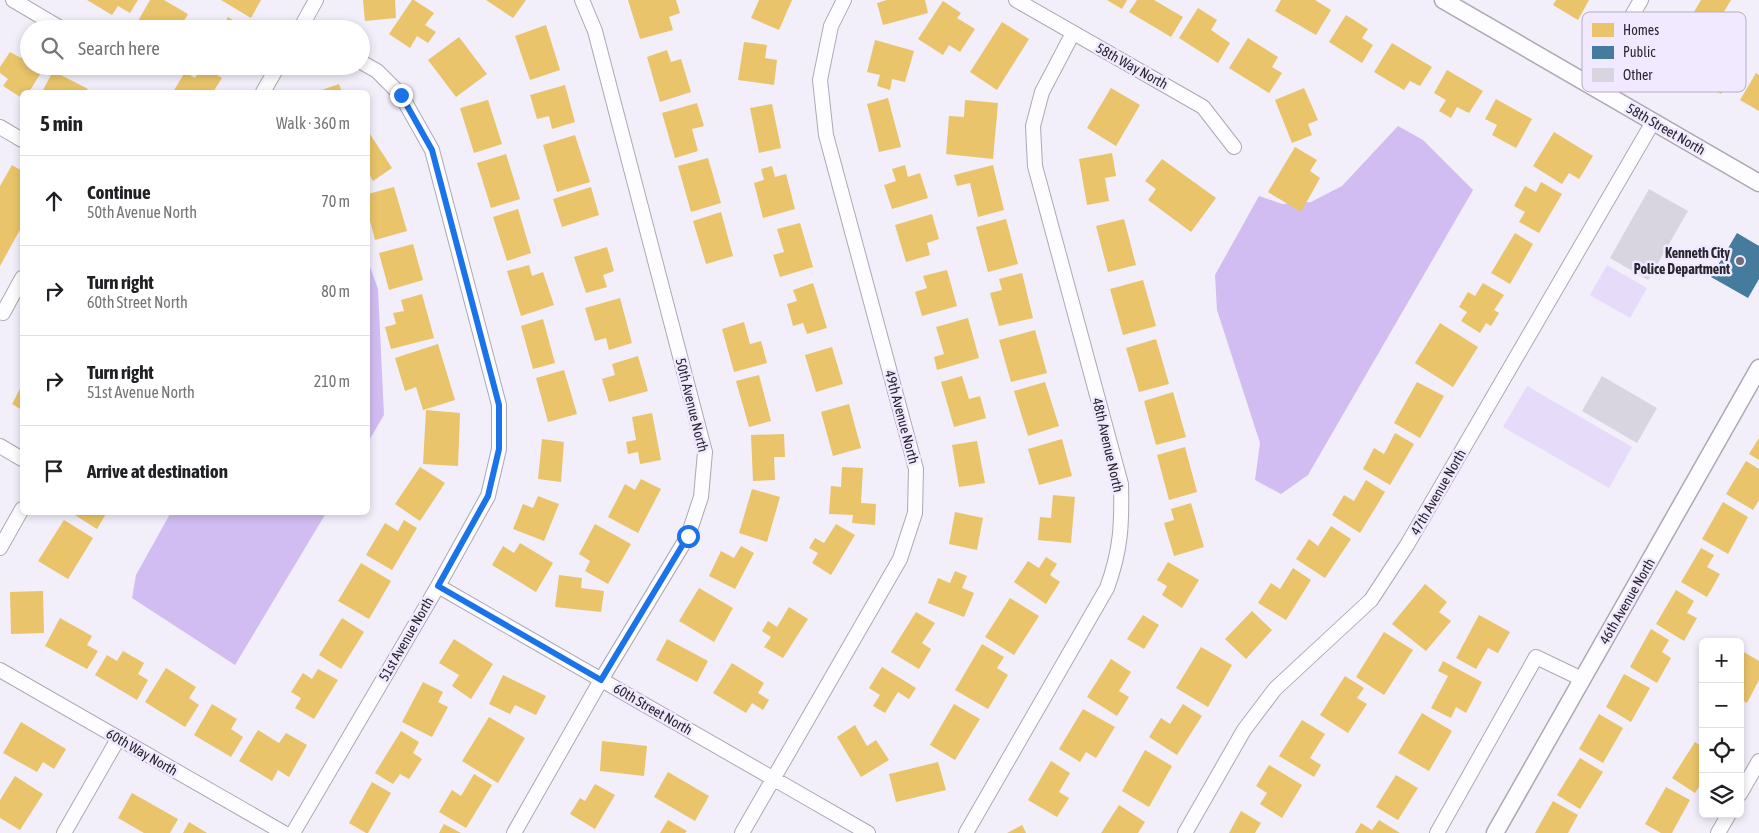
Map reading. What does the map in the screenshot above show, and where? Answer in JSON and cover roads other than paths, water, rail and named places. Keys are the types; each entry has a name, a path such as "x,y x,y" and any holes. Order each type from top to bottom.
{"street":[{"path":"13,0 47,20"},
{"path":"305,20 316,0"},
{"name":"50th Avenue North","path":"514,833 601,680 688,536 701,497 705,452 594,30 582,0"},
{"name":"49th Avenue North","path":"742,833 900,559 915,513 916,468 826,135 820,80 831,26 844,0"},
{"name":"58th Way North","path":"1016,0 1203,107 1234,147"},
{"name":"58th Street North","path":"1443,0 1582,81"},
{"path":"1634,12 1641,0"},
{"name":"48th Avenue North","path":"966,833 1107,588 1116,563 1122,522 1120,484 1035,166 1034,126 1042,92 1073,33"},
{"name":"51st Avenue North","path":"293,833 438,586 488,496 499,449 499,405 432,150 401,95 377,71 370,67"},
{"path":"264,90 273,75"},
{"name":"58th Street North","path":"1601,92 1759,183"},
{"name":"47th Avenue North","path":"1185,833 1244,730 1275,689 1371,600 1407,545 1653,122"},
{"path":"0,127 20,139"},
{"path":"2,312 20,281"},
{"name":"46th Avenue North","path":"1495,833 1759,368"},
{"path":"0,446 20,458"},
{"path":"0,548 20,513"},
{"name":"60th Street North","path":"438,586 868,833"},
{"path":"1437,833 1536,656 1582,679"},
{"name":"60th Way North","path":"0,670 284,833"},
{"path":"64,833 118,739"},
{"path":"1744,787 1759,761"},
{"path":"1718,833 1727,818"}],"place":[{"name":"Kenneth City Police Department","path":"1740,261"}]}
